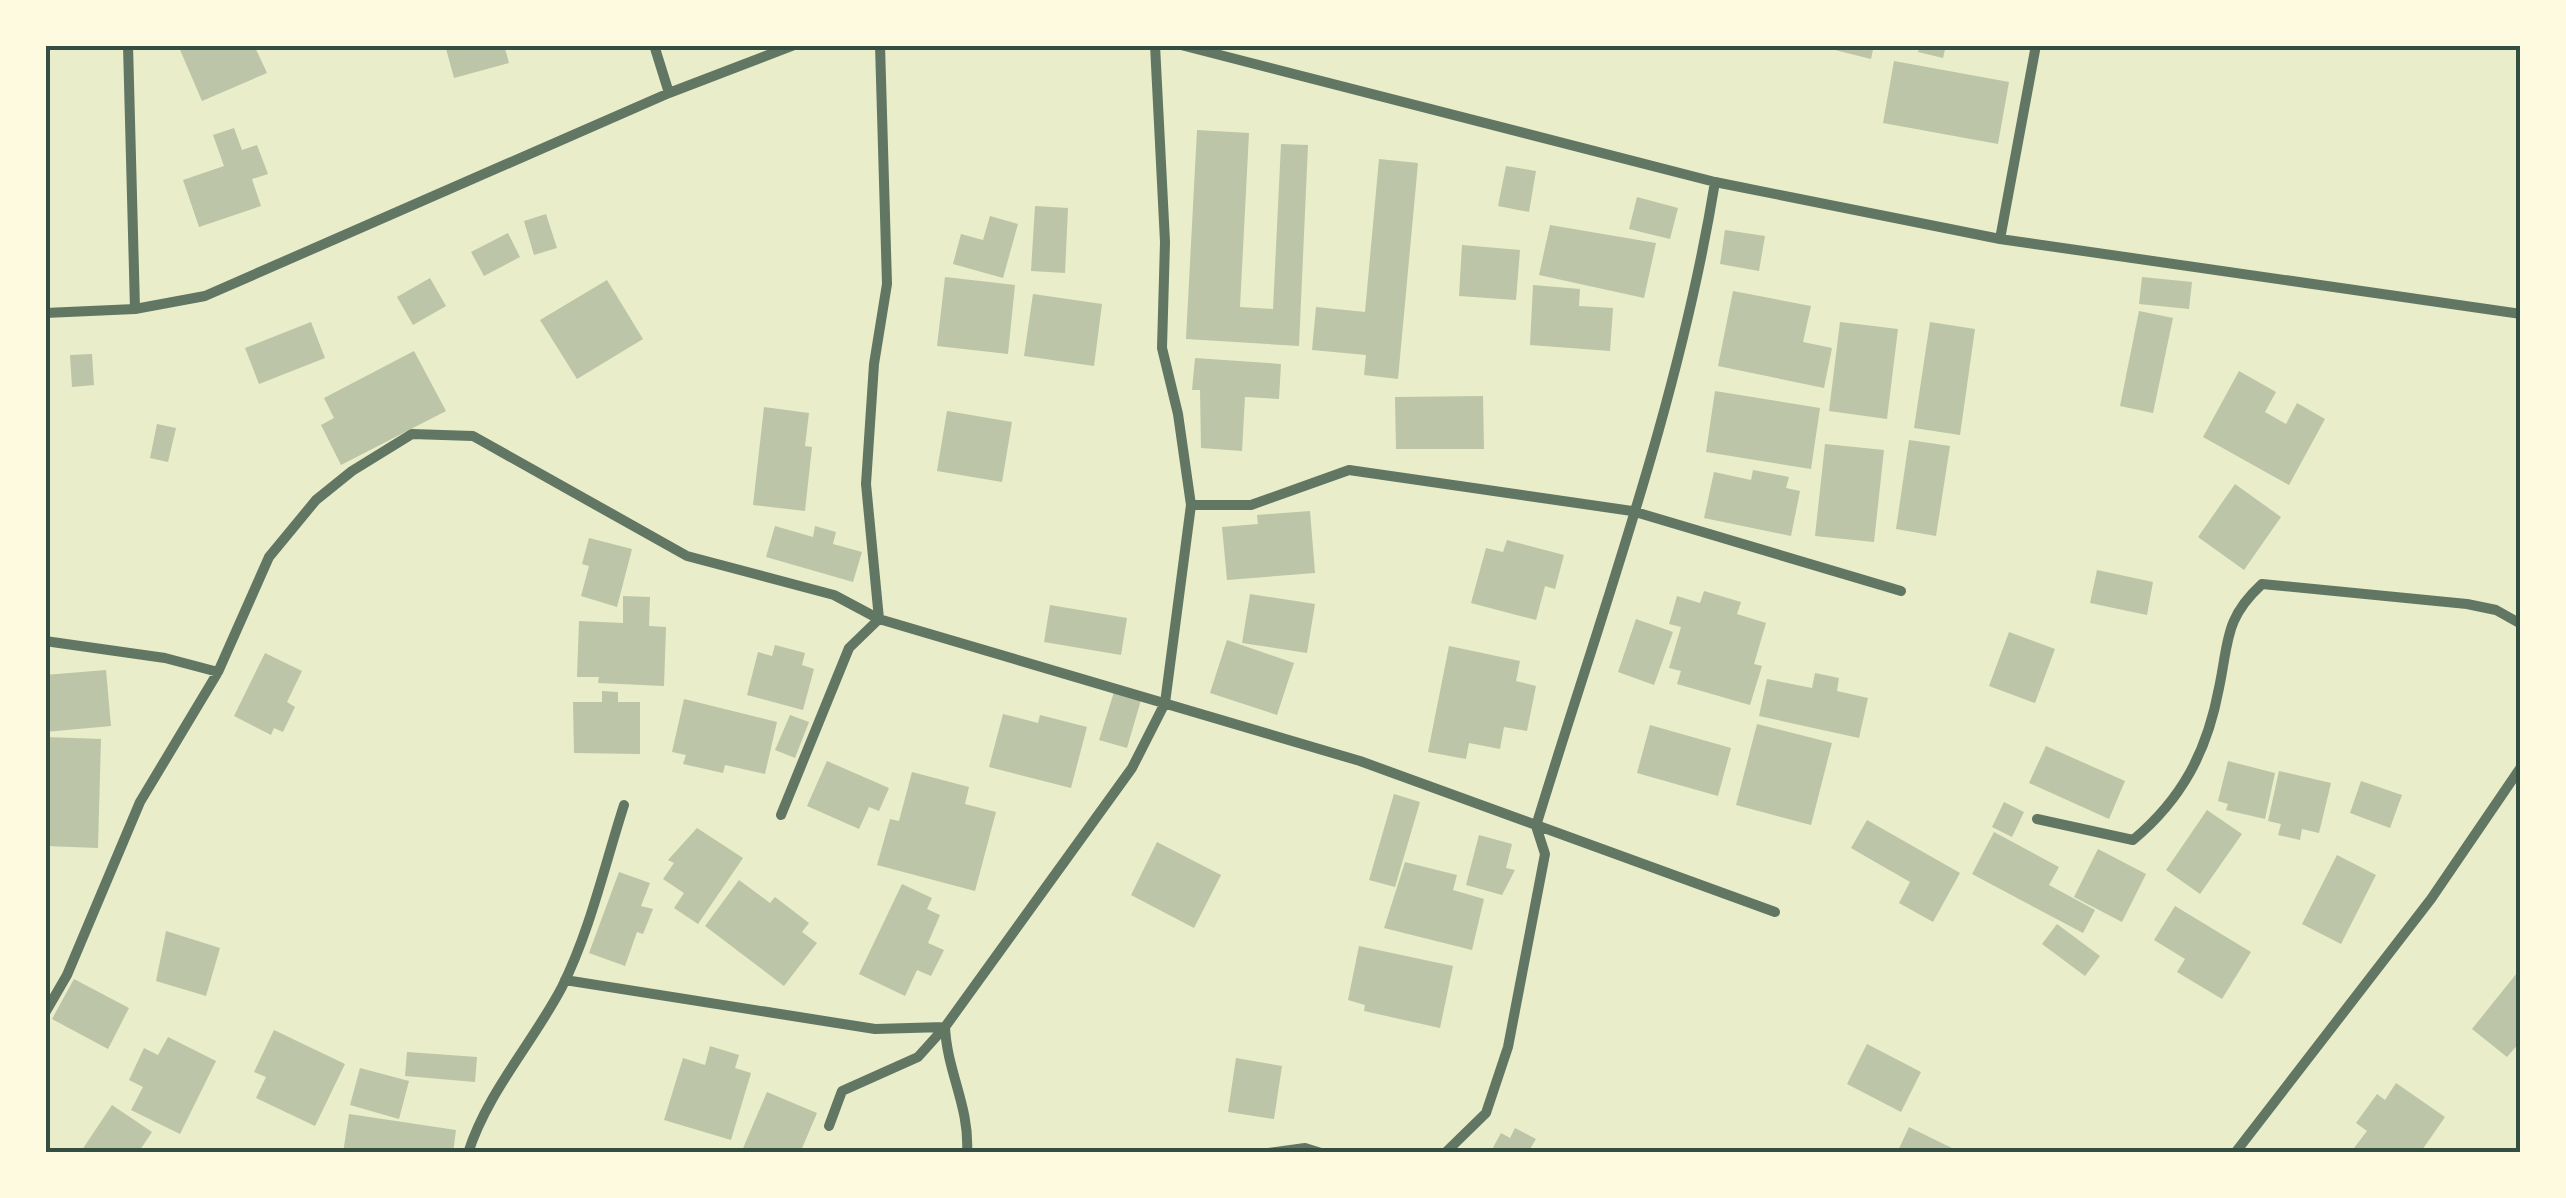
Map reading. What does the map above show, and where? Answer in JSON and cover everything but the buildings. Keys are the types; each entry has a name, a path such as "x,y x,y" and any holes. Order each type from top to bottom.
{"street":[{"path":"128,45 135,310"},
{"path":"654,45 668,93"},
{"path":"45,313 135,310 205,296 668,93 794,45"},
{"path":"879,619 866,484 874,364 887,284 880,45"},
{"path":"829,1126 842,1092 918,1057 945,1027 1132,768 1165,702 1191,506 1178,414 1162,348 1165,242 1155,45"},
{"path":"1182,45 1715,182 2000,239 2521,314"},
{"path":"2000,239 2036,45"},
{"path":"1445,1153 1486,1113 1508,1047 1546,854 1536,826 1620,572 1632,511 1661,425 1700,273 1715,182"},
{"path":"45,1014 67,975 140,802 218,672 270,556 316,500 352,471 412,434 473,436 688,556 834,596 879,619 1360,761 1775,912"},
{"path":"1191,506 1251,505 1349,470 1632,511 1900,591"},
{"path":"2037,819 2133,840 2169,809 2198,754 2219,689 2223,648 2234,614 2262,584 2467,604 2496,610 2521,624"},
{"path":"781,815 849,648 879,619"},
{"path":"45,641 165,658 218,672"},
{"path":"2235,1153 2431,899 2521,766"},
{"path":"468,1153 493,1093 529,1044 565,980 624,805"},
{"path":"565,980 714,1007 875,1029 945,1027"},
{"path":"945,1027 946,1055 961,1089 969,1126 967,1153"},
{"path":"1268,1153 1305,1148 1321,1153"}]}
